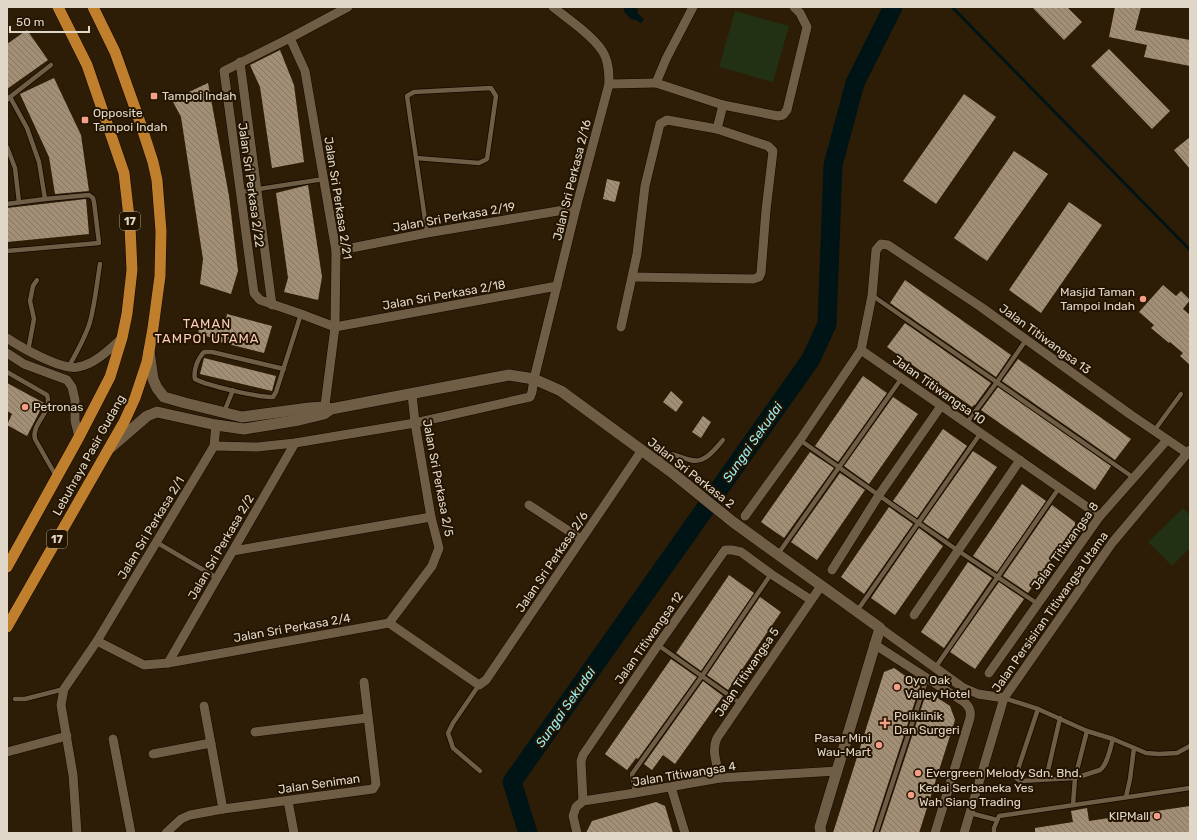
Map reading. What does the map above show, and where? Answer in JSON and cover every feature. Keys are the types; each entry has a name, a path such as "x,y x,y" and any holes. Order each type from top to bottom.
{"highway":[{"name":"Lebuhraya Pasir Gudang","path":"7,567 79,437 110,377 122,338 127,314 132,270 130,226 124,173 87,65 58,7"},
{"name":"Lebuhraya Pasir Gudang","path":"7,627 124,422 136,398 146,362 153,328 160,276 160,231 157,180 140,122 117,59 93,7"}],"street":[{"path":"336,327 272,305 240,62 290,38 348,7"},
{"name":"Jalan Sri Perkasa 2/16","path":"414,423 528,398 532,392 576,208 609,84 609,71 606,56 597,43 553,7"},
{"path":"656,83 666,58 693,7"},
{"path":"609,84 656,83 723,106 778,116 783,114 787,110 807,27 800,13 794,7"},
{"name":"Jalan Sri Perkasa 2/21","path":"290,38 306,71 336,251 336,327 326,410"},
{"name":"Jalan Sri Perkasa 2/22","path":"240,62 224,70 240,192 254,293 260,300 272,305"},
{"path":"717,129 723,106"},
{"path":"621,327 633,277 645,186 660,124 667,120 717,129 768,146 773,151 761,273 758,277 753,279 633,277"},
{"name":"Jalan Sri Perkasa 2/19","path":"336,251 427,233 576,208"},
{"name":"Jalan Titiwangsa 13","path":"872,296 876,250 881,244 888,246 981,307 1154,431 1167,440 1189,451"},
{"name":"Jalan Sri Perkasa 2/18","path":"336,327 557,286"},
{"path":"745,516 800,440 861,350 872,296"},
{"path":"7,338 28,351 68,367 78,368 88,364 102,355 122,338"},
{"name":"Jalan Sri Perkasa 2","path":"149,349 153,379 157,388 164,396 185,403 242,417 326,410 509,375 534,379 561,391 642,450 778,555 962,687 978,694 1004,698"},
{"name":"Jalan Titiwangsa 10","path":"861,350 1100,516"},
{"path":"7,353 24,364 67,380 74,393 75,422 79,437"},
{"name":"Jalan Sri Perkasa 2/5","path":"389,623 432,566 439,548 431,516 414,423 412,394"},
{"path":"832,570 879,495 941,406"},
{"name":"Jalan Sri Perkasa 2","path":"107,451 147,416 156,412 216,425 244,429 299,420 326,410"},
{"path":"214,446 258,447 295,443 414,423"},
{"name":"Jalan Sri Perkasa 2/1","path":"64,689 97,641 214,446 216,425"},
{"name":"Jalan Titiwangsa 8","path":"989,673 1100,516 1167,440"},
{"name":"Jalan Sri Perkasa 2/2","path":"168,663 295,443"},
{"name":"Jalan Sri Perkasa 2/6","path":"479,685 486,680 642,450"},
{"name":"Jalan Persisiran Titiwangsa Utama","path":"964,833 1004,698 1112,543 1189,451"},
{"path":"914,615 1020,460"},
{"path":"529,505 581,539"},
{"path":"233,551 431,516"},
{"name":"Jalan Titiwangsa 12","path":"583,801 580,761 583,755 725,550 741,552 811,600"},
{"name":"Jalan Titiwangsa 5","path":"720,778 714,753 714,744 717,738 821,586"},
{"path":"389,623 479,685"},
{"name":"Jalan Sri Perkasa 2/4","path":"97,641 144,665 168,663 389,623"},
{"path":"821,833 820,827 880,628"},
{"path":"874,644 968,705 971,711 935,833"},
{"name":"Jalan Seniman","path":"166,833 181,819 190,815 223,809 373,789 376,787 364,682"},
{"path":"64,689 61,704 73,775 78,833"},
{"path":"204,706 223,809"},
{"path":"255,732 367,718"},
{"path":"7,752 67,736"},
{"path":"113,739 131,833"},
{"path":"153,754 211,743"},
{"name":"Jalan Titiwangsa 4","path":"583,801 635,794 720,778 837,772"},
{"path":"671,787 684,833"},
{"path":"288,800 294,833"},
{"path":"577,833 572,816 576,806 583,801"}],"lane":[{"path":"45,199 39,162 27,128 9,99 51,65"},
{"path":"416,158 479,163 488,159 496,96 491,88 414,92 407,96 416,158 427,233"},
{"path":"7,147 15,168 19,202"},
{"path":"240,192 324,179"},
{"path":"7,204 90,195 93,198 99,243 7,251"},
{"path":"68,367 84,338 90,322 100,264"},
{"path":"28,351 34,319 30,301 33,286 37,280"},
{"path":"872,296 1134,478"},
{"path":"284,369 212,352 204,352 200,356 194,374 195,379 200,382 267,397 273,397 284,369 301,314"},
{"path":"966,424 1026,340"},
{"path":"7,372 47,395 49,401 48,407 35,430 34,435 56,478"},
{"path":"778,555 901,379"},
{"path":"224,412 233,390"},
{"path":"1154,431 1181,394"},
{"path":"856,611 980,434"},
{"path":"657,462 665,455 669,454 694,461 701,460 706,458 723,440"},
{"path":"800,440 957,550 1038,604"},
{"path":"935,668 1059,488"},
{"path":"156,542 217,578"},
{"path":"635,794 632,774 702,676 771,574"},
{"path":"658,645 740,703"},
{"path":"876,833 927,678"},
{"path":"479,685 453,723 448,733 453,748 480,771"},
{"path":"15,699 25,699 64,689"},
{"path":"1004,698 1038,709 1087,731 1113,738 1146,753 1177,753 1190,746"},
{"path":"1038,709 1017,772 1016,778 1020,781 1075,778 1100,770 1104,767 1113,738"},
{"path":"1046,779 1060,718"},
{"path":"1073,805 1075,778 1087,731"},
{"path":"1126,797 1134,748"},
{"path":"994,833 994,828 999,816 1190,788"},
{"path":"970,813 997,820"}],"green space":[{"path":"735,11 789,26 773,82 719,67"},
{"path":"1183,508 1190,515 1190,548 1172,566 1148,542"}],"shaded area":[{"path":"623,7 637,7 638,14 644,19 641,23 631,19 625,13"}],"building":[{"path":"1032,7 1067,7 1082,22 1064,40"},
{"path":"1115,7 1141,7 1135,30 1190,40 1190,66 1144,57 1147,45 1109,37"},
{"path":"27,30 48,60 7,89 7,44"},
{"path":"1109,49 1170,111 1152,129 1091,66"},
{"path":"280,50 294,85 304,162 272,168 260,87 250,65"},
{"path":"54,78 81,135 89,191 55,194 49,157 20,94"},
{"path":"208,83 229,196 238,271 231,294 200,284 203,259 181,117 172,100"},
{"path":"964,94 996,117 936,204 903,181"},
{"path":"1190,137 1190,169 1174,150"},
{"path":"1014,151 1048,174 987,261 954,238"},
{"path":"607,179 620,182 615,202 603,199"},
{"path":"308,185 322,277 318,300 284,292 288,278 276,193"},
{"path":"86,199 89,234 7,242 7,208"},
{"path":"1069,202 1102,225 1041,313 1009,290"},
{"path":"905,280 1011,355 996,377 890,303"},
{"path":"1163,285 1176,296 1181,291 1190,300 1183,309 1190,315 1190,365 1180,356 1183,353 1151,328 1154,325 1139,312"},
{"path":"227,314 272,326 264,353 220,342 221,340 198,334 200,322 224,328"},
{"path":"905,323 991,383 975,405 972,407 887,347"},
{"path":"204,358 276,376 272,391 200,374"},
{"path":"1018,359 1131,439 1115,460 1002,381"},
{"path":"863,376 887,393 838,462 815,446"},
{"name":"Petronas","path":"7,383 44,403 27,436 7,425 12,414 7,411"},
{"path":"998,387 1111,466 1095,490 981,410"},
{"path":"671,391 683,402 676,412 663,402"},
{"path":"893,397 918,414 869,484 844,466"},
{"path":"703,416 711,422 701,438 692,432"},
{"path":"943,429 967,446 917,518 893,501"},
{"path":"973,451 997,467 948,539 923,522"},
{"path":"810,452 834,468 784,538 761,522"},
{"path":"840,473 865,490 817,560 791,542"},
{"path":"1022,484 1046,501 997,572 973,556"},
{"path":"1052,505 1075,522 1075,525 1028,593 1003,576"},
{"path":"889,507 913,524 864,594 841,577"},
{"path":"919,528 943,546 895,615 871,598"},
{"path":"968,562 992,578 944,648 921,632"},
{"path":"729,575 754,593 701,671 676,653"},
{"path":"999,582 1024,599 975,669 950,652"},
{"path":"760,597 781,612 728,690 707,675"},
{"path":"671,659 697,677 638,759 636,758 627,770 605,754"},
{"path":"894,668 920,686 872,833 833,833 884,672"},
{"path":"703,681 723,696 675,764 663,755 652,770 644,764"},
{"path":"927,691 950,706 955,720 919,833 880,833"},
{"path":"656,802 665,806 673,833 586,833 592,821"},
{"name":"KIPMall","path":"1190,806 1190,833 1035,833 1035,828 1073,822 1071,811 1087,808 1089,821"}],"waterway":[{"name":"Sungai Sekudai","path":"528,833 512,782 811,359 827,324 833,165 855,83 893,7"},
{"path":"952,7 1190,250"}],"place":[{"name":"Tampoi Indah","path":"154,96"},
{"name":"Opposite Tampoi Indah","path":"85,120"},
{"name":"Masjid Taman Tampoi Indah","path":"1143,299"},
{"name":"Petronas","path":"25,407"},
{"name":"Oyo Oak Valley Hotel","path":"897,687"},
{"name":"Poliklinik Dan Surgeri","path":"885,723"},
{"name":"Pasar Mini Wau-Mart","path":"879,745"},
{"name":"Evergreen Melody Sdn. Bhd.","path":"918,773"},
{"name":"Kedai Serbaneka Yes Wah Siang Trading","path":"911,795"},
{"name":"KIPMall","path":"1157,816"}],"district":[{"name":"TAMAN TAMPOI UTAMA","path":"207,330"}]}
